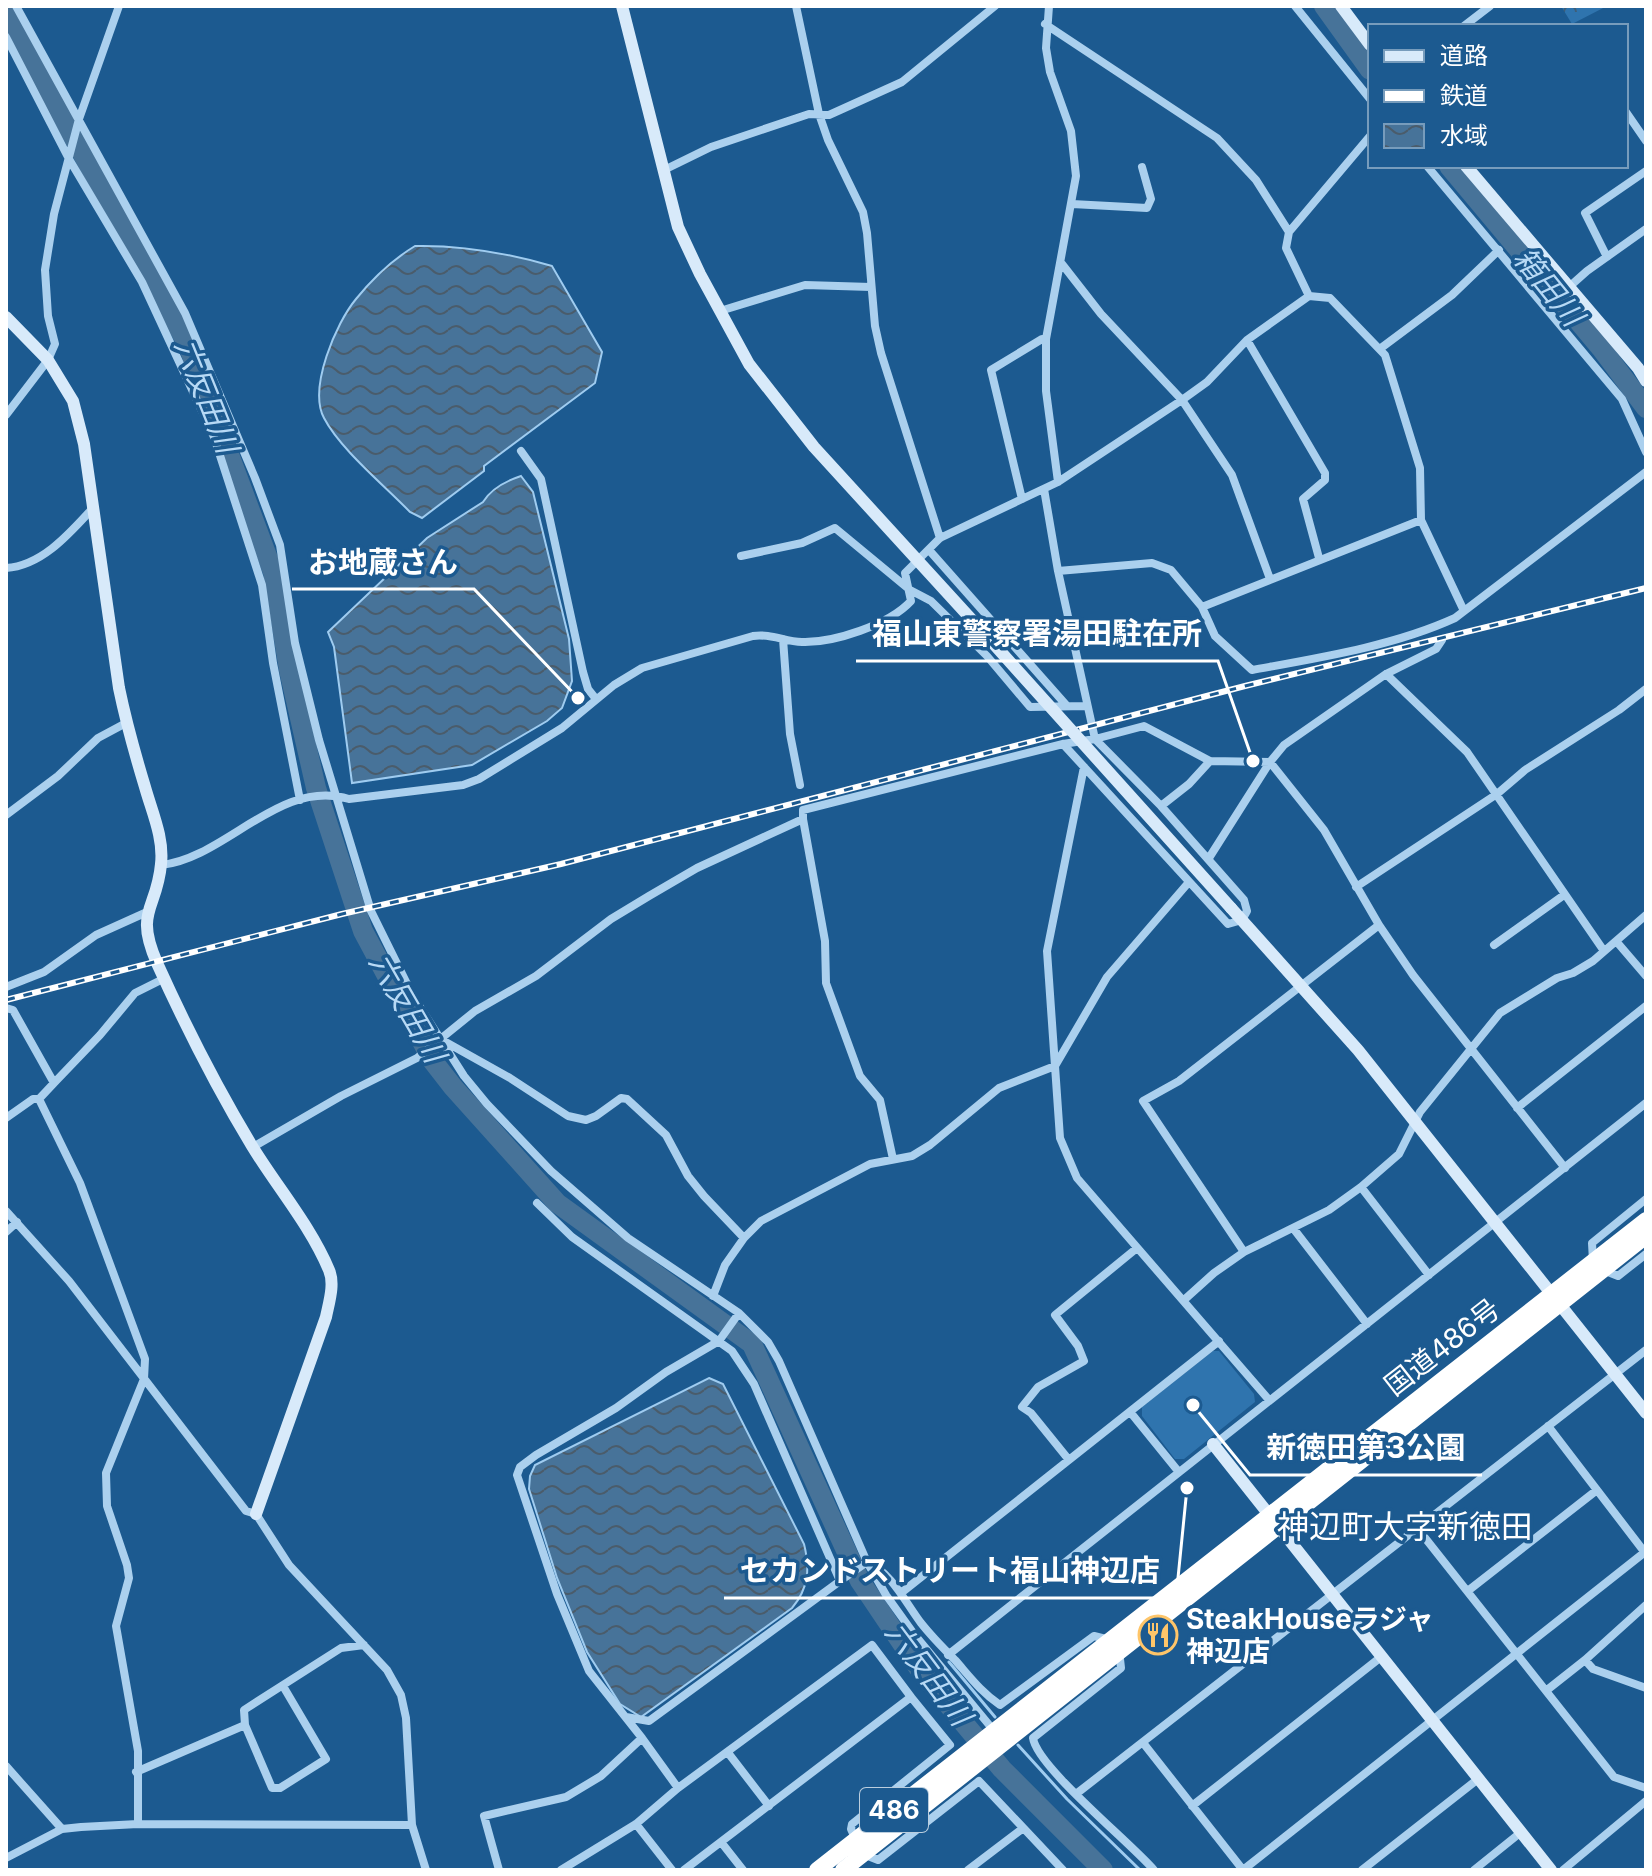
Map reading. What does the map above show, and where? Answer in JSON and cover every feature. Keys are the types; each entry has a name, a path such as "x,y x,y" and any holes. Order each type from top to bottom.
{"highway":[{"name":"国道486号","path":"817,1870 859,1847 977,1755 997,1736 1597,1266 1646,1220"},
{"name":"国道486号","path":"1597,1266 1646,1236"},
{"name":"国道486号","path":"843,1870 859,1847"}],"street":[{"path":"16,6 185,313 255,478 280,545 295,643 333,795 371,911 413,996 487,1104 551,1171 628,1238 713,1296 768,1342 866,1563 900,1616 997,1736"},
{"path":"6,415 48,360 55,344 48,316 45,270 54,214 78,123 119,6"},
{"path":"622,6 678,227 749,364 814,447 1358,1050 1646,1413"},
{"path":"796,6 819,114 828,140 863,212 875,326 886,372 940,538"},
{"path":"664,170 711,147 809,114 829,115 902,82 995,6"},
{"path":"1049,6 1045,24 1046,48 1050,72 1071,131 1076,176 1046,339 1046,391 1058,482"},
{"path":"1295,6 1368,97"},
{"path":"1341,6 1368,42"},
{"path":"1467,24 1490,6"},
{"path":"1045,24 1217,138 1256,180 1289,232"},
{"path":"6,37 142,282 214,437 262,585 273,663 302,800"},
{"path":"1628,115 1646,141"},
{"path":"1309,296 1286,248 1289,232 1368,138"},
{"path":"1072,204 1147,208 1151,199 1142,167"},
{"path":"1429,168 1622,399 1646,452"},
{"path":"1468,168 1646,381"},
{"path":"1607,257 1585,213 1646,171"},
{"path":"1569,287 1646,229"},
{"path":"1381,348 1452,295 1499,250"},
{"path":"1062,264 1101,314 1182,400 1232,475 1270,579"},
{"path":"720,311 805,285 871,287"},
{"path":"161,865 180,863 266,814 302,800 333,795 349,799 463,785 479,779 562,728 596,699 642,668 766,634 800,642 824,641 873,625 911,601 905,573 940,538 1058,482 1207,382 1247,340 1309,296 1330,298 1381,348 1420,468 1418,510 1421,520 1464,611"},
{"path":"6,317 48,360 73,401 84,444 126,723 161,841 161,865 145,929 165,978 219,1088 330,1272 332,1285 326,1317 256,1514"},
{"path":"1022,499 991,370 1046,339"},
{"path":"1247,340 1325,473 1325,480 1303,499 1319,558"},
{"path":"521,451 541,479 583,672 588,689 596,699"},
{"path":"1058,571 1152,563 1171,570 1202,607 1215,636 1252,670 1428,631 1455,618 1646,472"},
{"path":"1044,489 1058,571 1095,739 1161,806 1244,900 1247,911 1242,920 1228,924 1063,744"},
{"path":"6,568 19,567 62,542 93,508"},
{"path":"1202,607 1421,520"},
{"path":"741,556 802,543 835,528 910,590 931,601 987,656 1030,707 1086,706"},
{"path":"929,550 1067,706"},
{"path":"783,639 790,734 800,785"},
{"path":"1209,858 1284,745 1386,674 1436,649 1442,640"},
{"path":"1386,674 1467,752 1604,951"},
{"path":"1356,887 1497,794 1525,770 1619,710 1646,689"},
{"path":"6,815 58,776 98,738 126,723"},
{"path":"893,1159 880,1100 860,1076 826,983 825,941 803,810 1144,726 1210,761 1270,762"},
{"path":"1161,806 1189,784 1210,761"},
{"path":"1270,762 1324,830 1379,925 1413,975 1565,1168"},
{"path":"1084,767 1047,951 1060,1138 1077,1178 1269,1400"},
{"path":"253,1147 341,1096 417,1058 475,1011 536,976 611,919 649,896 697,868 803,819"},
{"path":"713,1296 725,1265 761,1221 870,1164 912,1156 930,1145 999,1088 1055,1066 1107,977 1189,882"},
{"path":"1494,945 1564,895"},
{"path":"6,987 44,972 96,935 147,912"},
{"path":"1184,1300 1244,1252 1329,1210 1361,1187 1399,1154 1420,1112 1500,1013 1557,978 1573,973 1646,915"},
{"path":"1244,1252 1143,1101 1179,1081 1379,925"},
{"path":"1616,941 1646,976"},
{"path":"6,1118 33,1099 39,1099 135,993 165,978"},
{"path":"1517,1108 1646,1006"},
{"path":"6,1008 13,1010 54,1083"},
{"path":"441,1040 510,1078 568,1116 586,1120 621,1098 627,1099 666,1135 696,1186 744,1238"},
{"path":"39,1099 80,1183 145,1359 144,1379 106,1473 105,1488 107,1506 129,1578 116,1626 138,1751 138,1824"},
{"path":"948,1655 1646,1103"},
{"path":"1361,1187 1429,1275"},
{"path":"1646,1199 1592,1243 1597,1266 1618,1276 1646,1254"},
{"path":"537,1203 572,1237 720,1338 732,1351 754,1384 842,1580"},
{"path":"6,1211 69,1281 246,1511 256,1514 289,1565 387,1670 401,1695 406,1718 412,1825 426,1870"},
{"path":"6,1232 17,1222"},
{"path":"1293,1228 1367,1324"},
{"path":"1069,1460 1031,1413 1022,1407 1038,1387 1084,1361 1078,1346 1055,1315 1137,1248"},
{"path":"678,1788 589,1671 517,1475 520,1467 536,1455 616,1408 720,1338 738,1315"},
{"path":"901,1593 1219,1341"},
{"path":"1076,1794 1646,1350"},
{"path":"1131,1413 1178,1471"},
{"path":"1144,1744 1243,1870 1646,1553 1548,1426"},
{"path":"1213,1444 1551,1870"},
{"path":"1469,1590 1597,1490"},
{"path":"1418,1529 1614,1777 1646,1788"},
{"path":"626,1717 649,1721 866,1563"},
{"path":"866,1563 876,1566 901,1593 948,1655 982,1693 1000,1705 1094,1636 1114,1645 1121,1668 1033,1738 1035,1748 1076,1794 1154,1870"},
{"path":"1547,1690 1646,1605"},
{"path":"283,1686 326,1759 280,1788 272,1788 245,1725 244,1710 341,1648 364,1645"},
{"path":"561,1870 636,1824 678,1788 872,1645 950,1745 852,1824 851,1829 859,1847 878,1860 979,1781 1063,1870"},
{"path":"1192,1806 1381,1657"},
{"path":"1585,1660 1593,1669 1646,1688"},
{"path":"684,1870 911,1697"},
{"path":"136,1772 245,1725"},
{"path":"499,1870 484,1816 566,1797 601,1776 642,1738"},
{"path":"729,1754 769,1806"},
{"path":"6,1766 62,1829"},
{"path":"1362,1870 1478,1779"},
{"path":"1563,1870 1646,1801"},
{"path":"6,1858 62,1829 138,1824 412,1825"},
{"path":"636,1824 672,1870"},
{"path":"968,1870 1022,1829"},
{"path":"1474,1870 1520,1833"},
{"path":"721,1842 743,1870"}],"green space":[{"path":"1561,6 1607,6 1572,24"},
{"path":"1213,1351 1219,1351 1254,1394 1255,1402 1184,1459 1175,1459 1142,1416 1142,1407"}],"water":[{"path":"415,246 484,251 552,266 602,352 595,383 484,466 484,471 422,518 410,512 331,430 320,405 319,390 326,356 348,310 376,277"},
{"path":"521,476 533,492 569,639 572,681 562,708 547,721 472,765 352,783 334,647 328,632 427,538 483,502 499,486"},
{"path":"709,1378 723,1384 804,1544 807,1578 792,1608 641,1717 620,1704 587,1652 557,1578 529,1489 530,1476 535,1465"}],"waterway":[{"name":"箱田川","path":"1324,6 1368,67"},
{"name":"六反田川","path":"6,15 188,345 273,572 289,670 316,788 363,931 432,1060 557,1203 752,1344 860,1581 922,1673 1002,1769 1103,1870"},
{"name":"箱田川","path":"1451,168 1601,348 1646,408"},
{"path":"949,1662 995,1717"},
{"path":"1018,1745 1067,1799 1140,1870"}],"railway":[{"path":"6,1000 342,914 561,864 1245,686 1646,588"}],"place":[{"name":"お地蔵さん","path":"578,698"},
{"name":"福山東警察署湯田駐在所","path":"1253,761"},
{"name":"新徳田第3公園","path":"1193,1405"},
{"name":"セカンドストリート福山神辺店","path":"1187,1488"},
{"name":"SteakHouseラジャ 神辺店","path":"1158,1635"}],"district":[{"name":"神辺町大字新徳田","path":"1405,1527"}]}
